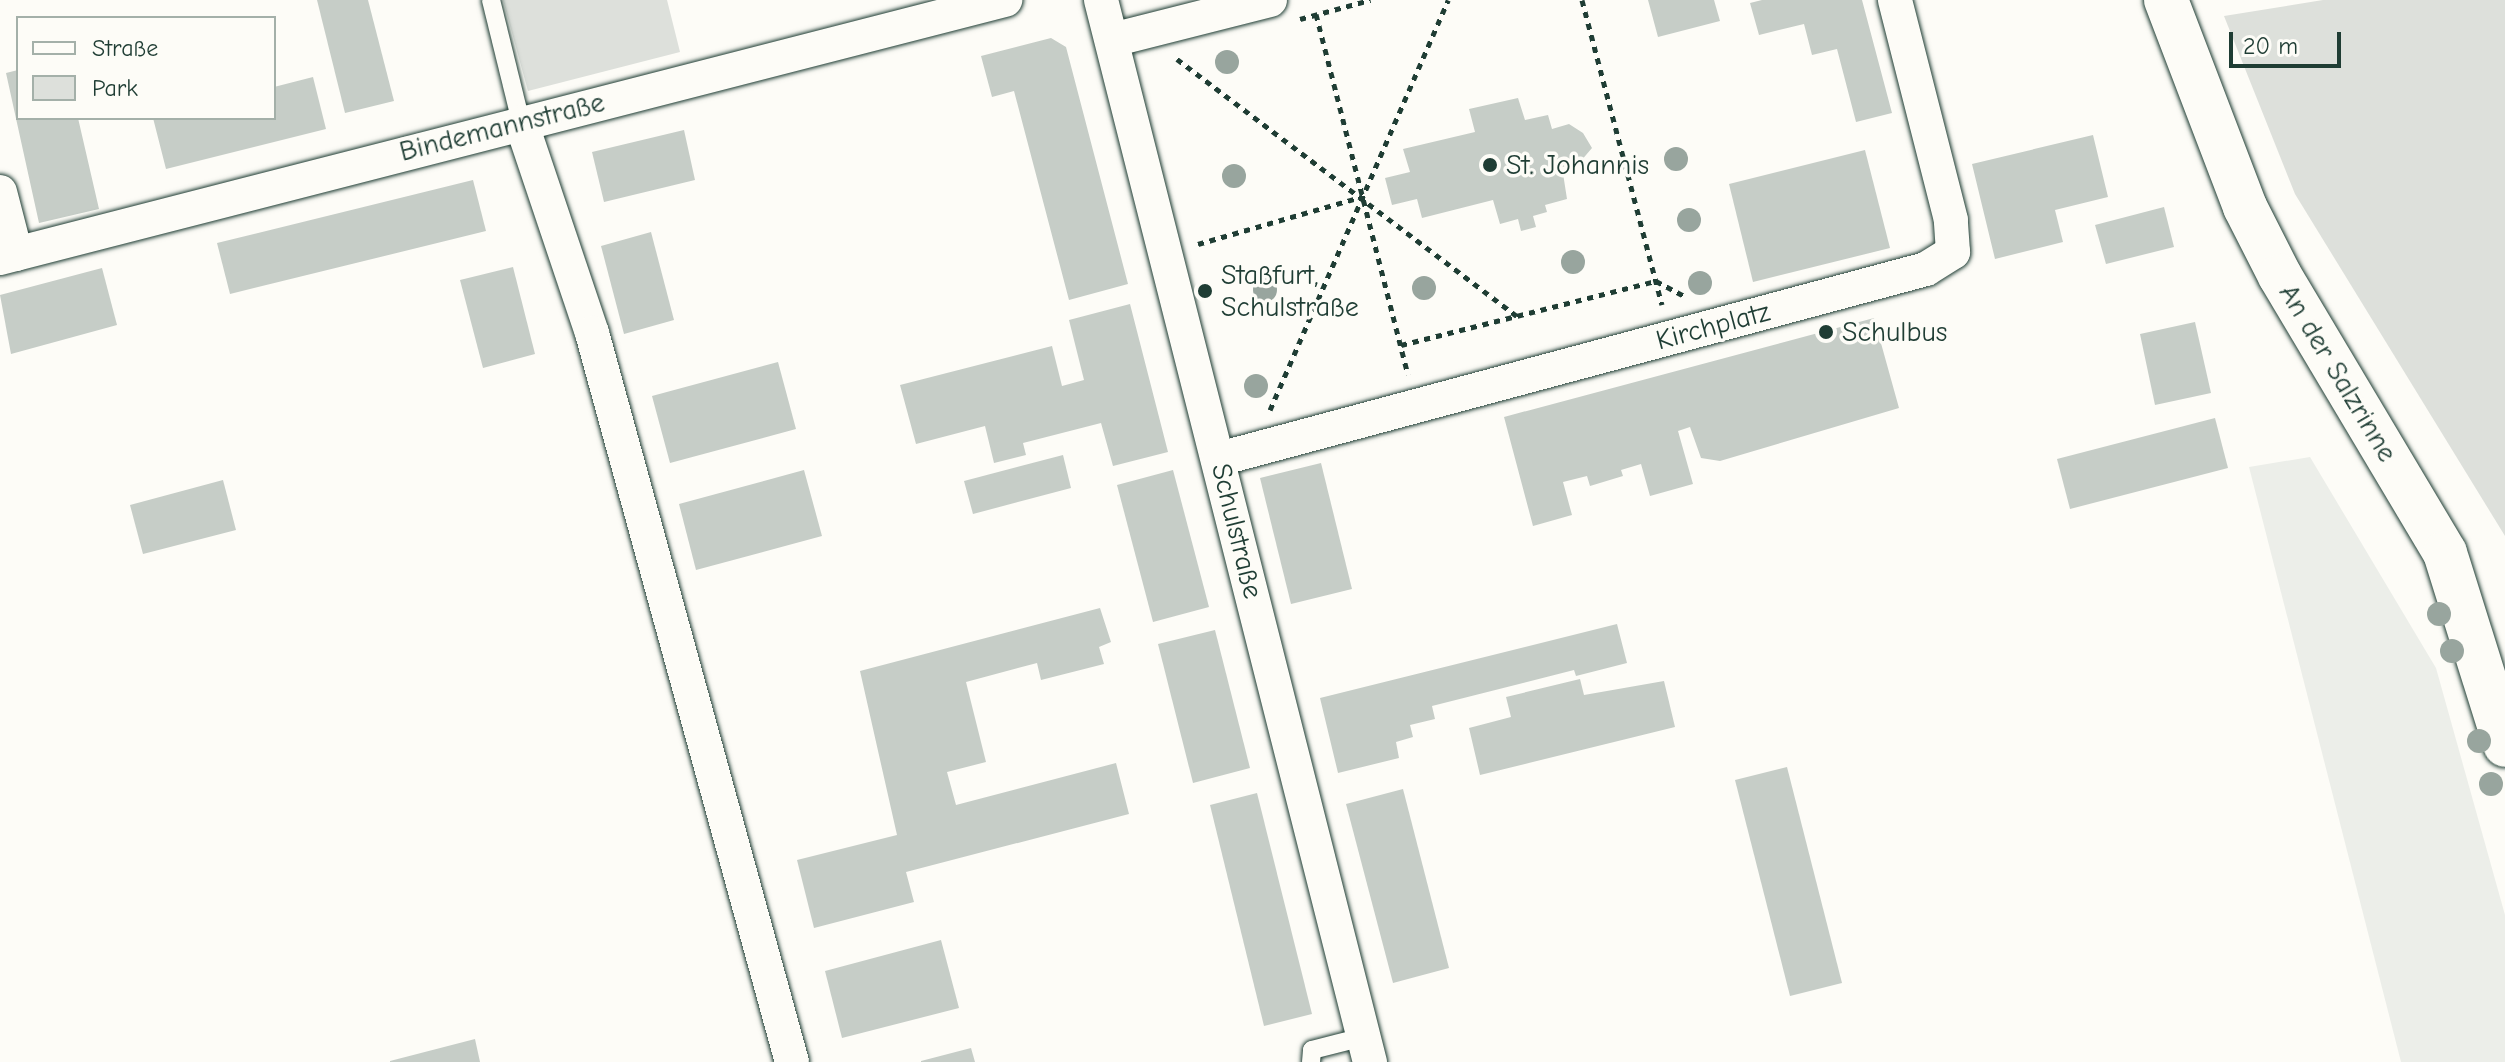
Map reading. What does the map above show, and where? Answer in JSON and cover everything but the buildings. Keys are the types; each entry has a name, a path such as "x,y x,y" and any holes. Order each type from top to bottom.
{"main road":[{"name":"An der Salzrinne","path":"2166,0 2245,207 2273,262 2445,553 2505,745"}],"street":[{"name":"Bindemannstraße","path":"8,256 1005,0"},
{"name":"Schulstraße","path":"1101,0 1182,248 1219,459 1366,1050"},
{"name":"Kirchplatz","path":"1219,459 1926,269 1953,252 1951,220 1895,0"},
{"path":"1112,40 1278,11"},
{"path":"521,122 592,333 792,1062"},
{"path":"0,192 8,256"}],"lane":[{"path":"491,0 521,122"},
{"path":"1311,1062 1312,1050 1366,1050"}],"path":[{"path":"1278,11 1316,14 1370,0"},
{"path":"1280,416 1265,420 1448,0"},
{"path":"1582,0 1671,337"},
{"path":"1316,14 1410,380 1395,384"},
{"path":"1184,49 1169,53 1517,316"},
{"path":"1182,248 1361,197"},
{"path":"1182,248 1193,230"},
{"path":"1182,248 1201,259"},
{"path":"1401,345 1656,281 1696,302"}],"shaded area":[{"path":"2310,457 2436,668 2505,915 2505,1062 2401,1062 2249,467"}],"green space":[{"path":"503,0 667,0 680,52 528,91"},
{"path":"2323,0 2505,0 2505,536 2295,194 2224,16"}],"place":[{"name":"St. Johannis","path":"1490,165"},
{"name":"Staßfurt, Schulstraße","path":"1205,291"},
{"name":"Schulbus","path":"1826,332"}]}
